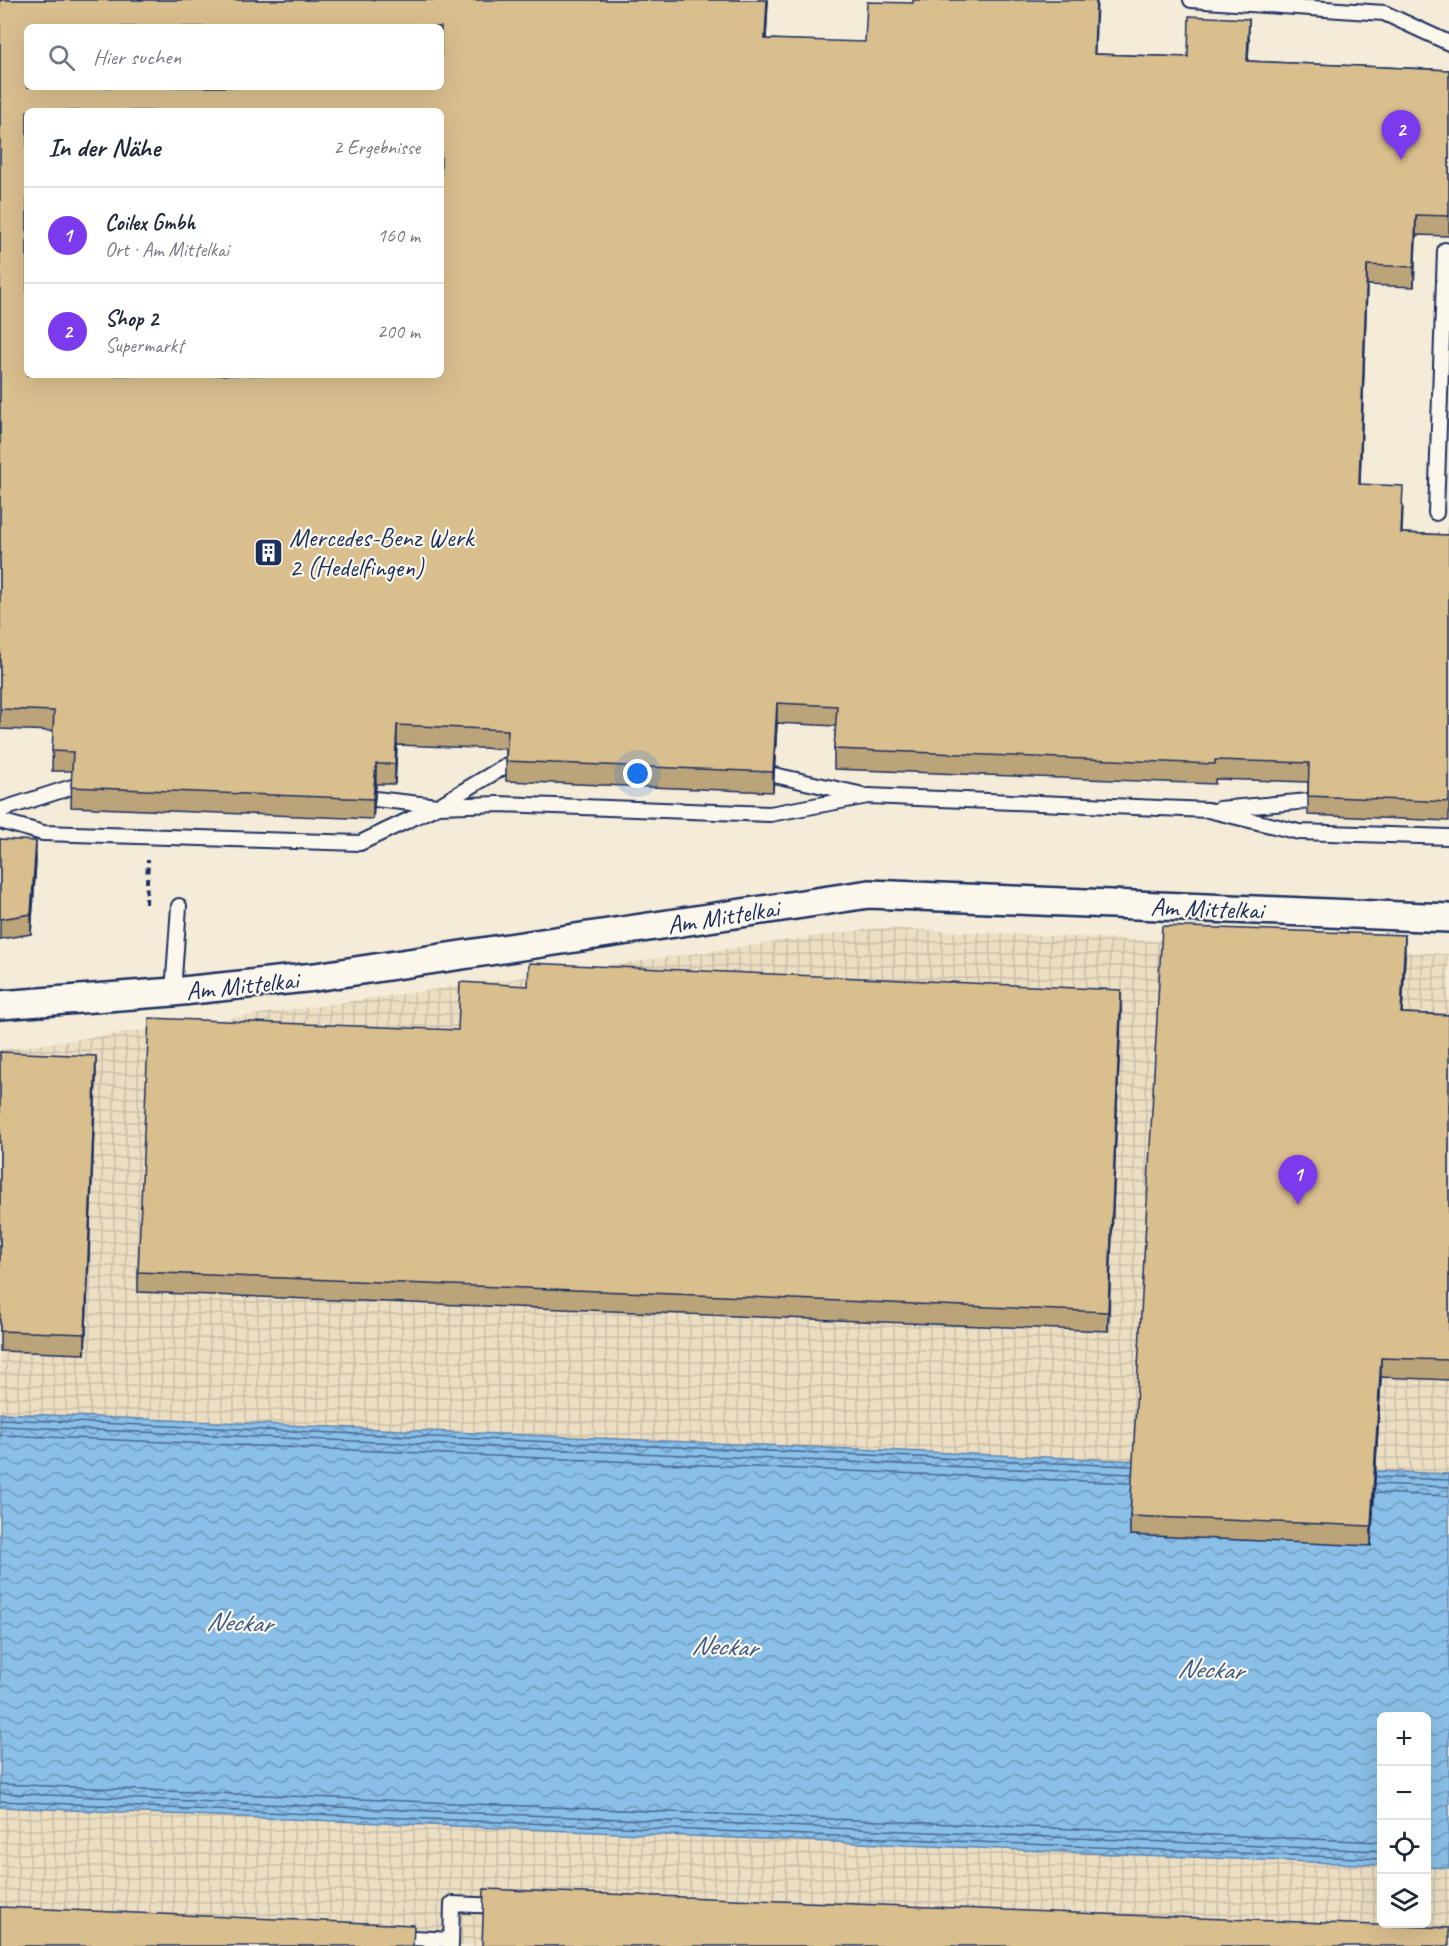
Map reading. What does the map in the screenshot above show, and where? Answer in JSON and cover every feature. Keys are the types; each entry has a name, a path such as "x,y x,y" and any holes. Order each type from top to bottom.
{"street":[{"name":"Am Mittelkai","path":"0,1005 173,992 315,977 869,894 1449,918"}],"lane":[{"path":"1191,0 1384,12 1449,43"},
{"path":"1436,513 1445,250"},
{"path":"0,821 43,833 360,843 438,806 507,765"},
{"path":"774,775 868,796 1208,810 1309,801"},
{"path":"0,810 72,787"},
{"path":"375,799 438,806 499,804 770,814 868,796"},
{"path":"1208,810 1299,832 1449,837"},
{"path":"173,992 179,906"},
{"path":"380,1936 451,1943 452,1904 511,1907"}],"path":[{"path":"146,904 148,879"}],"shaded area":[{"path":"877,928 1449,954 1449,1474 0,1413 0,1050"},
{"path":"0,1807 1377,1865 1377,1928 1431,1928 1431,1867 1449,1868 1449,1946 0,1946"}],"water":[{"name":"Neckar","path":"0,1413 1449,1474 1449,1868 1431,1867 1431,1712 1377,1712 1377,1865 0,1807"}],"building":[{"path":"0,0 767,0 765,39 865,42 867,2 1096,0 1094,54 1188,57 1189,16 1249,19 1247,61 1449,70 1449,216 1416,215 1414,267 1367,265 1359,484 1403,486 1401,533 1448,535 1449,522 1449,802 1308,796 1309,763 1215,760 1215,764 834,749 837,706 777,703 773,772 506,761 508,730 397,725 395,764 376,764 373,799 71,787 73,752 52,751 54,711 0,709"},
{"path":"0,839 36,841 31,914 0,919"},
{"path":"1162,926 1405,935 1401,1013 1449,1015 1449,1360 1381,1358 1371,1526 1130,1516"},
{"path":"529,963 1121,990 1108,1312 138,1272 149,1018 458,1030 460,982 528,986"},
{"path":"0,1052 96,1056 85,1334 0,1331"},
{"path":"484,1889 1377,1925 1377,1928 1449,1928 1449,1946 482,1946"},
{"path":"0,1907 414,1925 413,1946 0,1946"}],"place":[{"name":"Shop 2","path":"1401,160"},
{"name":"Mercedes-Benz Werk 2 (Hedelfingen)","path":"268,552"},
{"name":"Coilex Gmbh","path":"1298,1205"}]}
